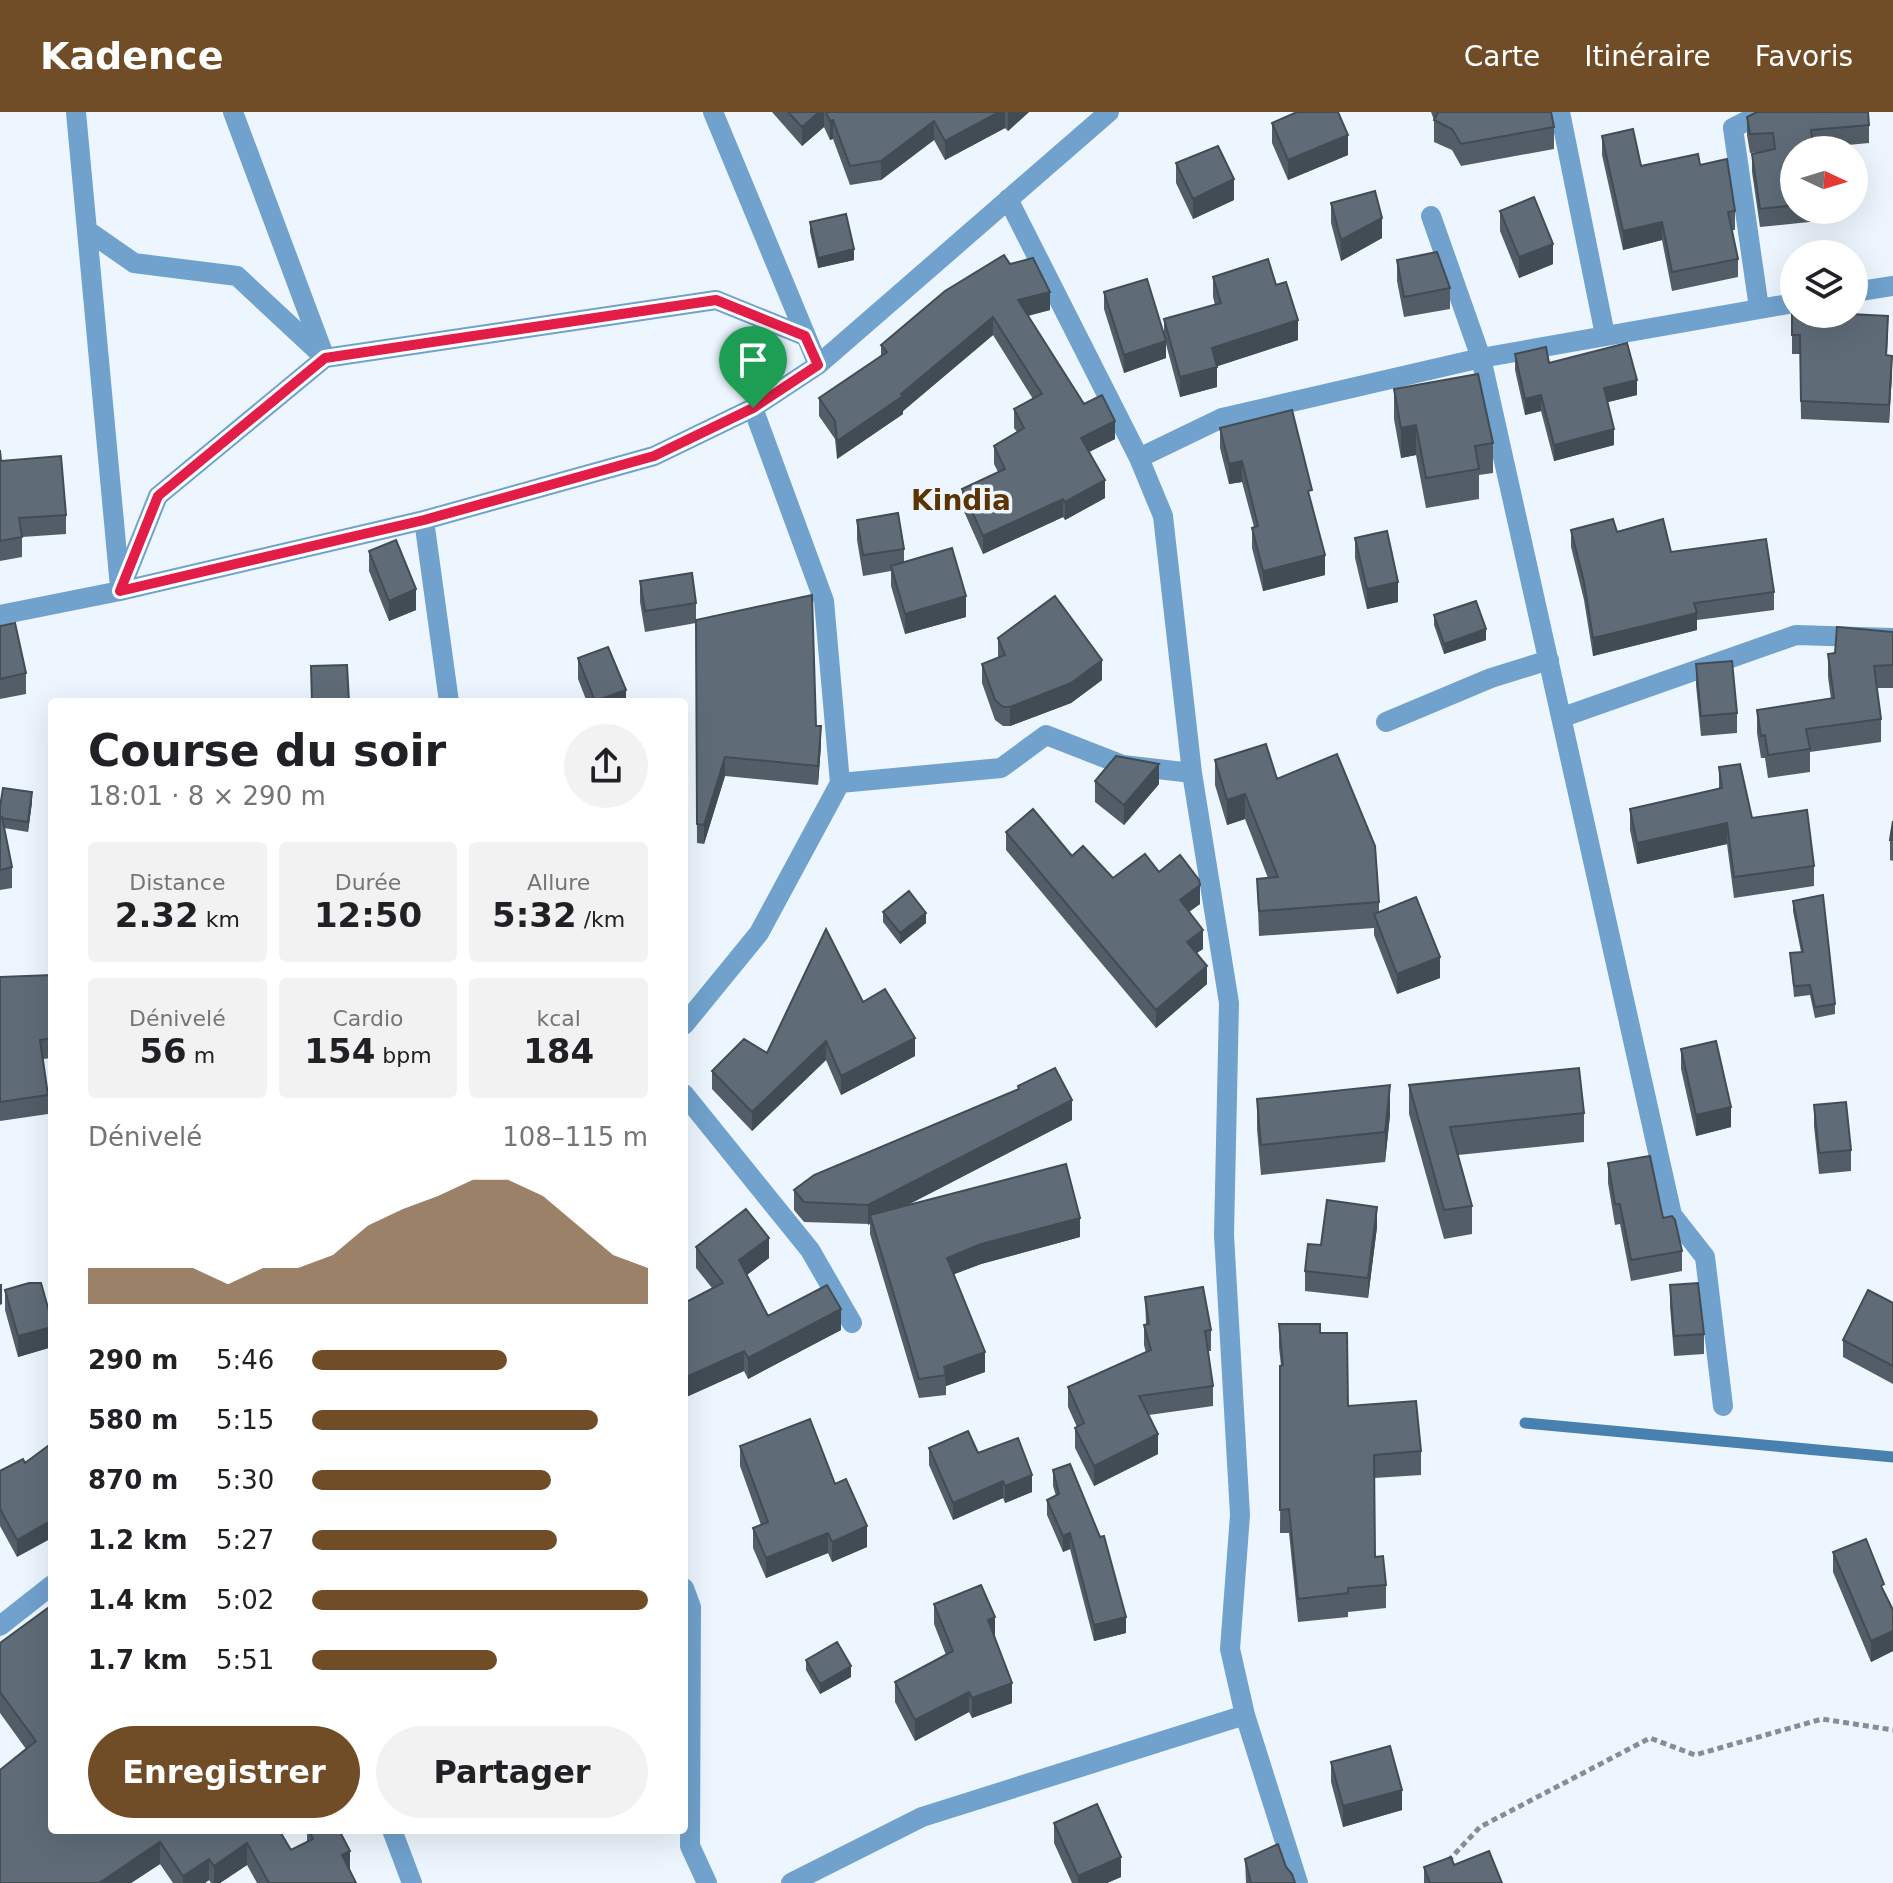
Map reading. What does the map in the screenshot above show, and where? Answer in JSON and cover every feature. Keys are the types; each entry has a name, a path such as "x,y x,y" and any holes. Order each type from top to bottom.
{"street":[{"path":"76,112 120,591"},
{"path":"233,112 325,358"},
{"path":"713,112 818,365"},
{"path":"0,615 120,591 424,520 654,456 753,408 818,365 1109,112"},
{"path":"1560,112 1605,335"},
{"path":"1759,308 1733,128 1764,112"},
{"path":"1008,199 1139,458 1163,516 1192,773 1229,1003 1224,1235 1240,1515 1230,1649 1245,1715 1298,1883"},
{"path":"1431,216 1481,358 1672,1215 1705,1257 1723,1406"},
{"path":"88,231 134,263 237,276 325,358"},
{"path":"1868,290 1893,286"},
{"path":"120,591 158,496 325,358 716,300 805,336"},
{"path":"1139,458 1222,418 1481,358 1780,305"},
{"path":"688,1020 759,933 840,783 824,601 753,408"},
{"path":"424,520 448,698"},
{"path":"1563,717 1796,635 1893,638"},
{"path":"1386,722 1491,678 1549,660"},
{"path":"840,783 1001,768 1046,735 1123,765 1192,773"},
{"path":"688,1099 810,1250 852,1323"},
{"path":"0,1626 48,1588"},
{"path":"688,1599 691,1607 690,1846 707,1883"},
{"path":"791,1883 922,1817 1245,1715"},
{"path":"394,1834 412,1883"}],"path":[{"path":"1442,1868 1480,1827 1650,1738 1695,1755 1822,1719 1893,1730"}],"building":[{"path":"788,112 819,112 802,127"},
{"path":"826,112 999,112 945,141 934,121 881,161 850,166 833,120 830,121"},
{"path":"1297,112 1338,112 1348,135 1288,160 1272,123"},
{"path":"1438,112 1551,112 1554,127 1461,144 1452,129 1434,120"},
{"path":"1757,112 1868,112 1869,125 1811,130 1812,136 1780,136 1780,207 1760,209 1752,154 1775,149 1773,133 1750,134 1747,117"},
{"path":"1633,129 1641,166 1698,154 1700,165 1727,159 1735,211 1728,212 1738,259 1672,272 1662,222 1623,231 1602,136"},
{"path":"1218,146 1234,179 1193,199 1176,163"},
{"path":"1375,191 1382,218 1341,240 1331,203"},
{"path":"1534,197 1553,244 1519,257 1500,211"},
{"path":"846,214 854,249 818,258 810,222"},
{"path":"1437,252 1450,288 1404,297 1397,260"},
{"path":"1004,255 1010,264 1033,258 1050,292 1018,300 1084,404 1102,395 1115,421 1081,438 1105,480 1065,502 1063,499 983,536 962,489 1005,469 994,446 1024,428 1014,409 1042,394 993,317 901,394 903,396 837,441 835,421 819,398 887,352 881,345 945,291"},
{"path":"1268,259 1276,285 1286,282 1298,320 1212,348 1217,367 1180,377 1164,319 1221,303 1213,277"},
{"path":"1147,279 1166,341 1124,355 1104,292"},
{"path":"1868,315 1888,316 1886,355 1892,356 1889,405 1801,401 1800,335 1792,335 1792,328 1868,328"},
{"path":"1627,343 1637,380 1604,388 1614,429 1554,445 1541,395 1525,399 1515,354 1546,347 1549,363"},
{"path":"1478,374 1493,443 1475,446 1479,469 1426,478 1416,425 1401,428 1394,389"},
{"path":"1292,410 1325,555 1263,571 1252,528 1258,526 1242,461 1229,464 1220,428"},
{"path":"0,450 1,461 61,456 66,515 19,518 22,537 0,541"},
{"path":"898,513 904,549 863,555 857,520"},
{"path":"1613,519 1617,532 1663,519 1671,552 1766,539 1774,592 1694,603 1697,613 1593,638 1571,530"},
{"path":"1387,531 1398,582 1367,589 1355,538"},
{"path":"396,540 416,589 389,601 369,551"},
{"path":"952,548 966,596 905,614 891,566"},
{"path":"692,573 696,603 645,611 640,581"},
{"path":"812,595 816,726 821,726 818,766 725,757 704,825 697,824 696,620"},
{"path":"1055,596 1102,660 1071,683 1003,707 995,700 982,664 1005,655 998,638"},
{"path":"1476,601 1486,629 1444,644 1434,615"},
{"path":"15,623 26,673 0,679 0,626"},
{"path":"1837,627 1893,632 1893,665 1874,666 1881,719 1806,729 1810,749 1768,755 1757,710 1834,698 1828,654 1835,653"},
{"path":"608,647 626,690 594,698 578,658"},
{"path":"1732,661 1737,713 1701,716 1696,664"},
{"path":"347,665 349,698 312,698 311,666"},
{"path":"1266,744 1277,779 1337,754 1375,846 1379,902 1259,911 1257,879 1278,877 1245,794 1227,800 1215,760"},
{"path":"1116,756 1159,764 1124,805 1095,781"},
{"path":"1740,764 1752,818 1807,810 1814,866 1734,877 1727,823 1637,843 1630,809 1722,788 1719,767"},
{"path":"3,788 32,792 28,822 0,818"},
{"path":"1033,809 1072,856 1083,846 1113,878 1145,854 1159,872 1180,855 1199,880 1200,885 1180,900 1203,930 1187,942 1207,966 1156,1010 1006,832"},
{"path":"0,818 12,867 0,870"},
{"path":"909,891 926,913 900,933 883,912"},
{"path":"1823,895 1835,1004 1815,1007 1810,985 1794,986 1790,953 1803,952 1793,901"},
{"path":"1416,897 1440,957 1397,974 1374,914"},
{"path":"826,929 863,1002 885,989 915,1038 841,1076 826,1041 752,1112 712,1071 744,1039 767,1053"},
{"path":"48,975 48,1039 40,1040 48,1095 0,1102 0,977"},
{"path":"1716,1041 1731,1107 1696,1115 1681,1049"},
{"path":"1055,1068 1072,1100 868,1205 804,1202 794,1190 814,1175 1019,1089 1018,1086"},
{"path":"1579,1068 1584,1113 1450,1127 1472,1206 1444,1210 1409,1085"},
{"path":"1390,1085 1385,1132 1261,1145 1257,1099"},
{"path":"1846,1102 1851,1150 1819,1153 1814,1105"},
{"path":"1650,1156 1663,1218 1672,1216 1675,1220 1682,1251 1631,1260 1620,1204 1615,1204 1608,1163"},
{"path":"1066,1164 1080,1218 981,1244 947,1258 985,1352 944,1367 946,1375 919,1379 870,1215"},
{"path":"1327,1200 1377,1207 1368,1278 1305,1271 1308,1244 1321,1245"},
{"path":"746,1209 769,1238 739,1260 768,1316 827,1285 841,1309 748,1358 744,1351 688,1376 688,1301 723,1283 696,1247"},
{"path":"41,1283 48,1308 48,1328 18,1336 5,1290"},
{"path":"1698,1283 1704,1334 1674,1336 1670,1285"},
{"path":"1203,1287 1211,1330 1205,1331 1213,1386 1139,1396 1158,1434 1094,1466 1075,1428 1084,1423 1068,1387 1151,1350 1144,1325 1149,1324 1145,1297"},
{"path":"1868,1290 1893,1303 1893,1366 1843,1340"},
{"path":"1279,1324 1320,1324 1320,1333 1347,1333 1348,1406 1416,1401 1421,1451 1374,1455 1375,1557 1383,1556 1386,1585 1348,1588 1348,1593 1298,1599 1289,1509 1280,1510 1280,1366 1283,1365"},
{"path":"810,1419 835,1484 846,1479 867,1526 832,1542 828,1533 766,1558 753,1528 768,1522 740,1446"},
{"path":"968,1431 978,1453 1018,1438 1032,1475 1005,1486 1003,1481 953,1503 929,1448"},
{"path":"48,1446 48,1522 17,1540 0,1509 0,1471 23,1459 25,1463"},
{"path":"1070,1464 1100,1537 1104,1536 1126,1617 1094,1625 1070,1533 1063,1536 1047,1500 1059,1494 1053,1470"},
{"path":"1866,1539 1884,1584 1881,1586 1893,1610 1893,1631 1871,1641 1833,1552"},
{"path":"981,1585 995,1617 988,1620 1012,1683 972,1698 969,1692 915,1720 895,1682 953,1651 934,1604"},
{"path":"48,1608 48,1834 281,1834 291,1850 313,1839 311,1834 341,1834 350,1851 342,1855 356,1883 269,1883 247,1843 214,1866 209,1859 183,1876 160,1842 99,1883 0,1883 0,1770 36,1741 0,1692 0,1643"},
{"path":"837,1642 851,1666 820,1684 806,1660"},
{"path":"1390,1746 1402,1790 1343,1806 1331,1762"},
{"path":"1097,1804 1121,1857 1078,1876 1054,1823"},
{"path":"1278,1844 1295,1883 1251,1883 1245,1859"},
{"path":"1489,1851 1502,1883 1430,1883 1424,1867 1451,1857 1454,1865"}],"waterway":[{"path":"1525,1423 1893,1457"}],"district":[{"name":"Kindia","path":"961,500"}],"route":[{"path":"716,300 805,336 818,365 753,408 654,456 424,520 120,591 158,496 325,358 716,300"}]}
